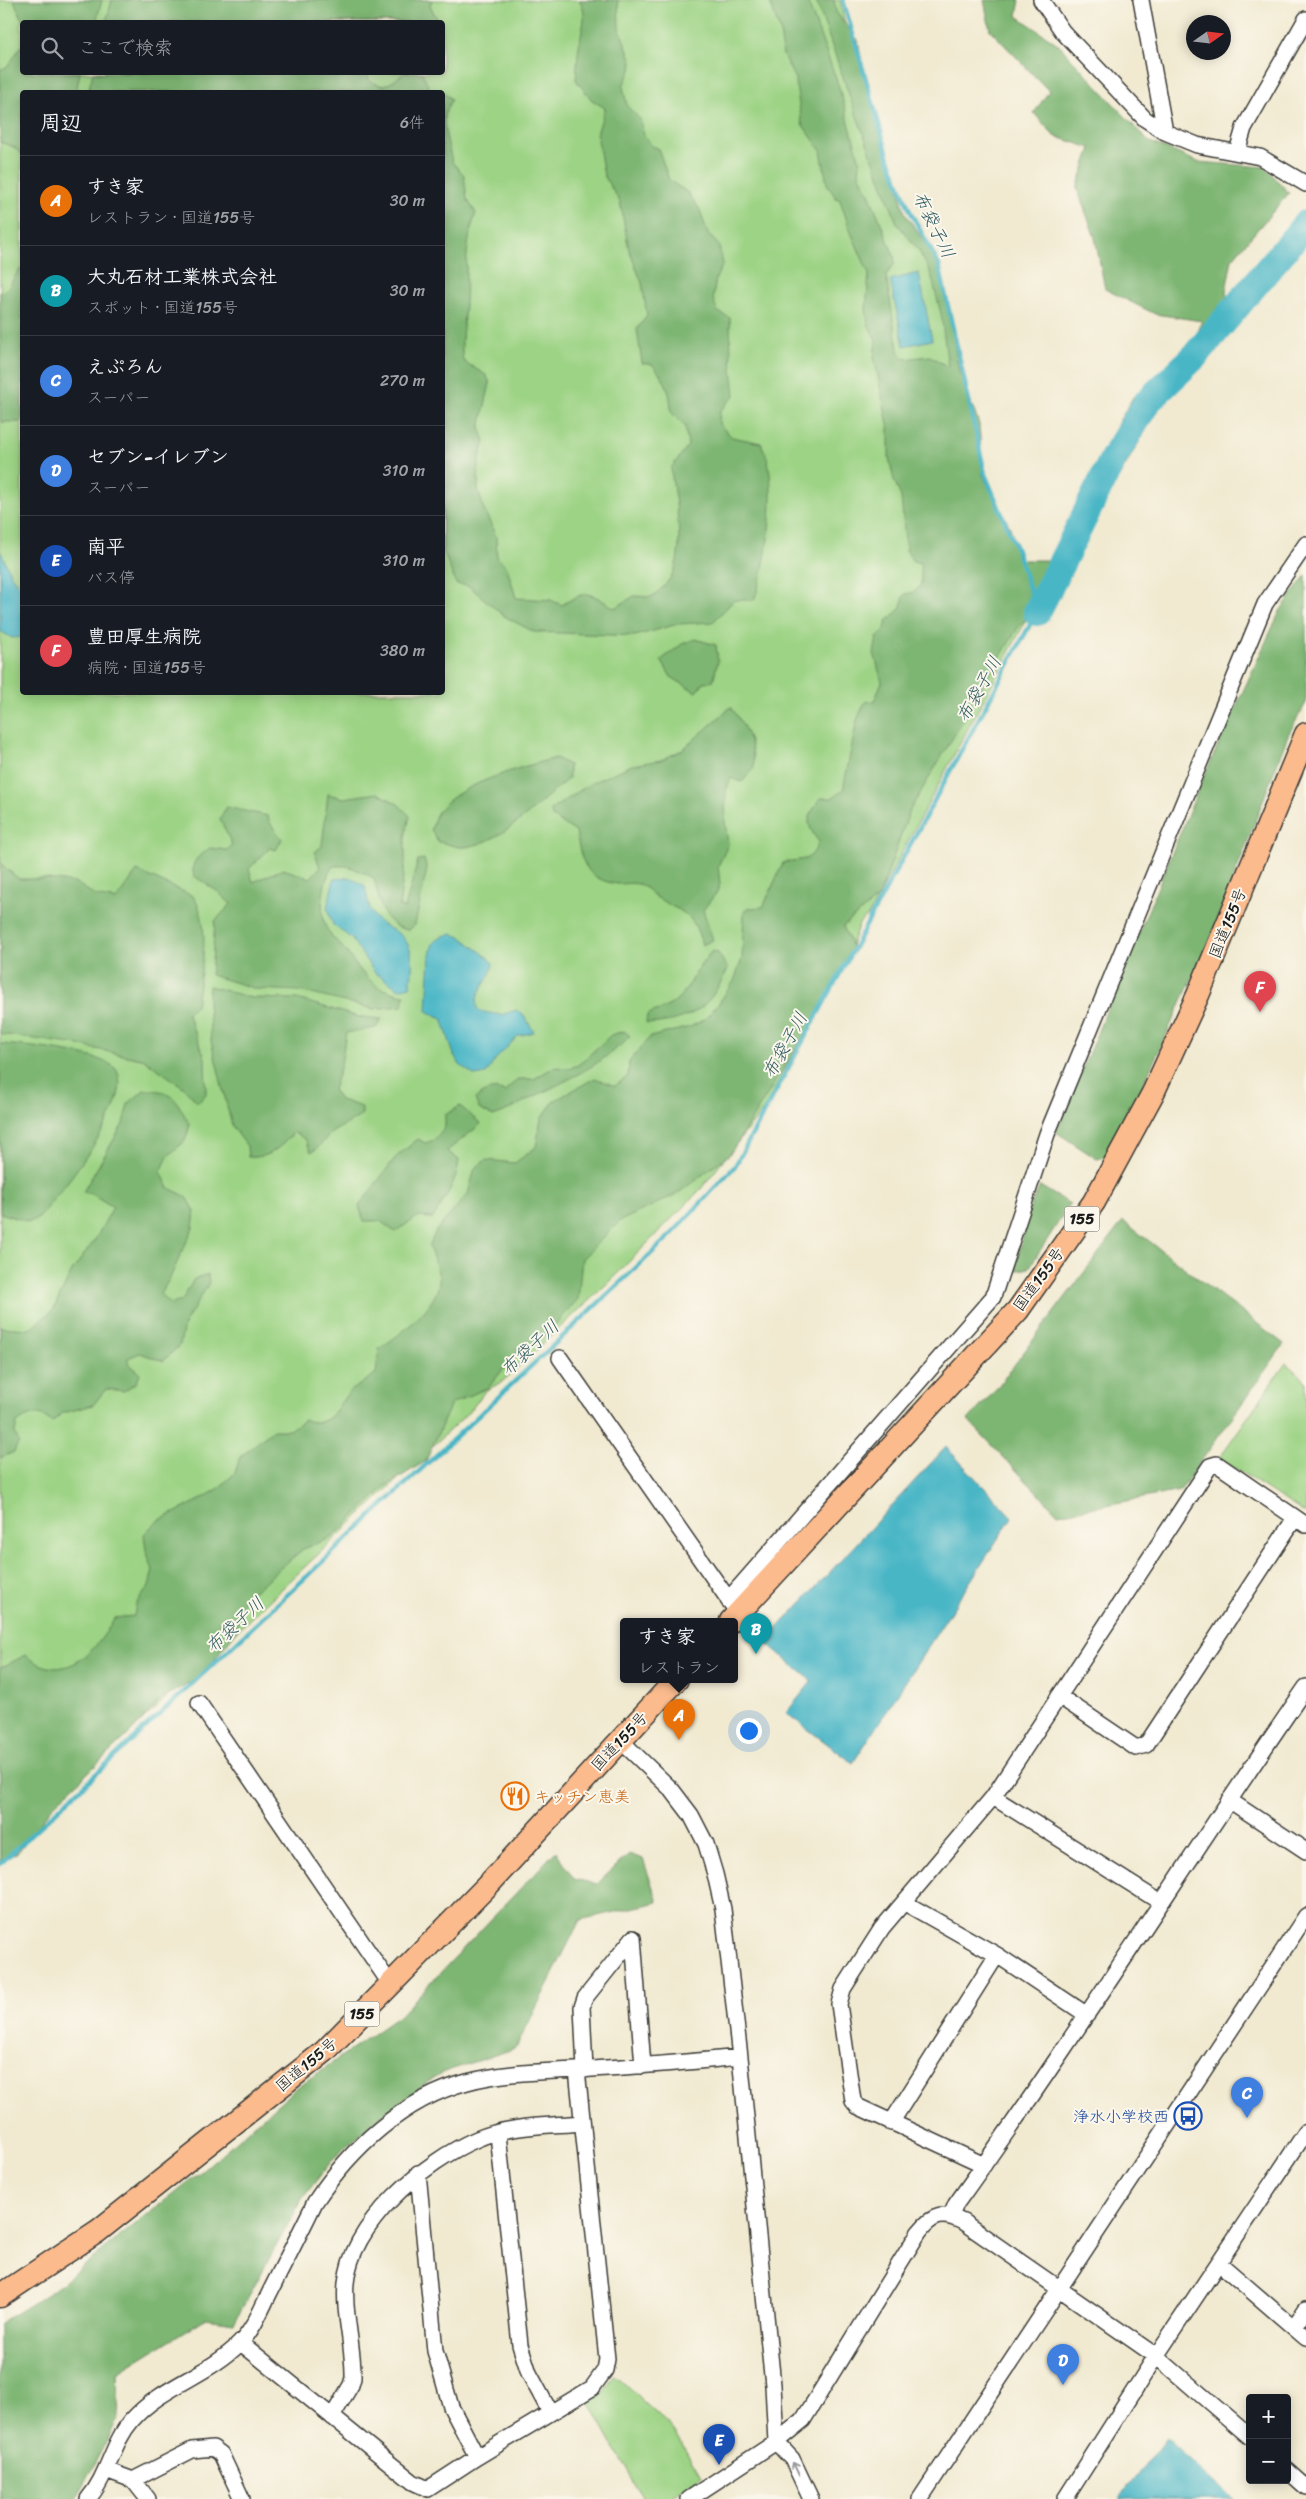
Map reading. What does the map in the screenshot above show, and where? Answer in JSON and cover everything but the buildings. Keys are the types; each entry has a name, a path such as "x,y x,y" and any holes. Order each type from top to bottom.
{"highway":[{"name":"国道155号","path":"733,1611 1018,1310 1094,1202 1153,1092 1198,995 1306,734"},
{"name":"国道155号","path":"0,2296 98,2231 325,2050 487,1886 619,1739 673,1683"}],"street":[{"path":"1041,0 1063,32 1145,119 1165,132 1197,145 1260,158 1306,184"},
{"path":"1141,0 1165,132"},
{"path":"1237,152 1244,128 1306,19"},
{"path":"560,1358 733,1611 993,1297 1047,1134 1265,604 1306,544"},
{"path":"984,2165 857,2106 853,2101 839,2004 843,1989 874,1938 993,1797 1059,1696 1210,1466 1217,1464 1301,1521 1146,1746 1136,1748 1059,1696"},
{"path":"951,2216 956,2204 1087,2015 1160,1902 1306,1687"},
{"path":"199,1703 391,1985"},
{"path":"619,1739 672,1790 691,1815 706,1844 723,1909 773,2385 776,2442 792,2459 811,2499"},
{"path":"993,1797 1160,1902"},
{"path":"1229,1800 1306,1851"},
{"path":"905,1903 997,1955 1087,2015"},
{"path":"920,2499 1061,2289 1306,1916"},
{"path":"241,2343 413,2482 428,2489 476,2457 592,2388 605,2370 607,2359 582,2123 582,2007 585,1998 634,1938 643,2066"},
{"path":"891,2123 997,1955"},
{"path":"88,2499 106,2470 114,2450 132,2420 152,2401 222,2358 241,2343 254,2324 315,2202 341,2167 372,2136 415,2105 467,2082 509,2074 643,2066 740,2057"},
{"path":"332,2417 351,2386 346,2287 349,2268 355,2250 369,2225 418,2173 428,2165 478,2138 524,2128 582,2123"},
{"path":"1065,2499 1156,2356 1306,2132"},
{"path":"498,2134 520,2345 528,2373 550,2412"},
{"path":"418,2173 435,2351 451,2407 476,2457"},
{"path":"689,2499 776,2442 803,2420 923,2227 927,2222 939,2216 951,2216 963,2222 1156,2356 1246,2434"},
{"path":"1219,2263 1306,2338"},
{"path":"1294,2327 1306,2309"},
{"path":"133,2480 192,2450 213,2448 221,2454 242,2499"},
{"path":"106,2470 133,2480 148,2499"},
{"path":"1291,2474 1306,2487"}],"green space":[{"path":"0,0 840,0 849,42 905,215 935,265 981,476 1031,611 868,916 860,922 850,948 764,1109 700,1190 611,1280 502,1382 485,1391 471,1410 0,1855"},
{"path":"14,0 102,0 97,20 22,20"},
{"path":"112,0 432,0 430,6 438,20 107,20"},
{"path":"579,0 618,0 619,28 632,61 631,70 623,86 627,106 640,119 644,135 652,146 658,148 669,180 688,193 700,210 707,232 719,246 723,264 716,278 713,298 717,311 730,318 731,360 735,395 720,411 719,424 732,437 761,443 767,459 770,476 771,512 769,531 763,569 754,600 734,600 713,622 678,624 635,636 534,632 504,616 469,586 456,584 445,555 445,131 452,162 464,175 467,199 476,213 468,247 462,353 463,361 486,375 490,383 480,428 485,441 479,461 478,488 483,507 496,536 497,557 507,567 516,598 551,600 562,605 578,596 589,594 615,608 634,596 651,597 664,586 673,572 677,559 679,528 671,468 688,446 685,426 671,412 669,392 661,376 653,365 642,363 637,329 647,316 642,283 629,250 620,202 604,176 597,134 605,108 592,100 576,80 578,51 584,17"},
{"path":"769,0 807,0 839,87 860,162 859,174 869,193 894,256 895,263 886,275 898,349 904,359 930,356 948,367 941,314 931,274 919,251 897,223 816,0 834,0 836,12 858,40 864,77 896,177 905,213 938,262 949,311 959,371 979,424 983,476 1010,527 1020,560 1052,560 1079,531 1118,460 1117,425 1133,397 1159,396 1184,368 1202,321 1155,314 1105,289 1095,238 1077,188 1091,148 1054,136 1034,113 1049,91 990,30 984,0 1020,0 1017,16 1058,44 1148,141 1198,162 1265,167 1289,193 1232,259 1226,291 1230,316 1223,341 1157,411 1060,579 1017,629 910,810 879,897 843,926 854,951 807,1031 730,1154 677,1194 620,1221 582,1259 578,1299 547,1334 512,1358 489,1387 451,1404 426,1461 386,1486 333,1537 303,1549 244,1599 236,1632 201,1677 161,1699 130,1733 54,1805 18,1852 0,1862 0,1668 26,1655 40,1664 53,1668 65,1667 77,1662 88,1654 107,1631 114,1618 134,1616 136,1604 149,1586 153,1570 146,1551 144,1534 156,1522 218,1489 235,1473 240,1457 273,1430 289,1430 304,1420 315,1422 329,1418 353,1389 376,1373 379,1349 418,1318 434,1297 438,1287 439,1276 429,1246 436,1231 468,1194 475,1168 486,1160 515,1163 536,1147 541,1119 554,1101 595,1078 615,1086 628,1076 629,1062 650,1037 690,1027 705,1019 734,981 742,959 744,911 750,908 763,907 783,863 805,859 812,854 819,842 809,824 810,815 821,798 832,798 843,790 857,720 865,702 874,701 882,682 874,653 877,638 885,629 887,621 900,609 905,594 913,593 921,585 921,563 913,561 906,550 901,497 894,480 889,458 889,429 874,357 876,340 868,324 866,309 869,274 850,230 840,200 836,198 827,184 821,150 802,124 795,79 783,55 780,31"},
{"path":"20,48 20,75 80,75 76,90 20,90 20,152 14,147 0,142 0,70 8,66"},
{"path":"92,75 368,75 369,81 383,86 401,75 423,75 430,89 436,90 89,90"},
{"path":"445,94 451,99 445,114"},
{"path":"19,270 20,422 2,422 0,420 0,293 7,289"},
{"path":"1306,575 1306,703 1288,735 1210,940 1110,1156 1097,1159 1056,1132 1204,776 1280,611"},
{"path":"695,639 716,645 718,661 713,681 704,682 696,692 671,677 661,660 682,644"},
{"path":"731,707 748,735 754,768 742,782 731,778 726,791 725,821 728,845 718,866 720,884 717,892 703,910 713,940 702,945 695,925 680,910 665,903 639,884 607,882 592,873 586,867 583,860 576,832 552,817 551,810 591,783 632,765 661,760 682,750"},
{"path":"556,758 569,765 569,778 521,820 480,844 459,847 438,842 431,829 436,815 444,804 490,778"},
{"path":"378,793 398,804 410,816 405,837 405,863 399,907 405,908 418,860 424,859 427,869 415,925 409,930 399,928 392,923 387,918 380,904 374,878 349,866 333,866 324,887 323,915 329,932 369,980 385,990 405,995 402,1006 374,1009 299,991 256,989 211,975 215,921 231,904 217,891 194,876 193,867 196,860 210,848 227,850 232,845 220,819 226,807 268,816 270,823 282,839 276,850 270,848 249,869 253,882 283,869 310,878 320,868 315,852 322,846 328,794 343,798"},
{"path":"0,856 1,864 19,879 47,879 76,883 96,896 116,900 137,871 193,896 199,908 204,935 196,1006 187,1013 205,1058 206,1094 198,1103 183,1087 145,1060 78,1045 0,1034"},
{"path":"712,951 718,953 728,969 711,998 697,1011 688,1016 665,1022 646,1023 647,1015 677,1000"},
{"path":"209,986 252,998 297,999 359,1017 382,1019 376,1028 346,1033 341,1065 333,1090 340,1100 362,1107 362,1114 336,1130 319,1147 311,1152 306,1140 294,1132 274,1151 262,1156 248,1157 247,1146 232,1126 211,1041 208,1002"},
{"path":"624,1031 630,1036 619,1046 571,1078 493,1116 479,1109 475,1099 486,1092 496,1090 505,1092 517,1079 534,1079 554,1067 569,1068 578,1065 611,1035"},
{"path":"0,1044 60,1051 94,1058 115,1068 120,1082 116,1101 94,1145 39,1218 29,1222 0,1213"},
{"path":"144,1090 154,1090 168,1094 177,1103 190,1125 185,1141 168,1156 161,1172 169,1188 187,1197 195,1211 193,1228 169,1280 160,1294 171,1304 182,1301 194,1279 208,1274 209,1283 184,1325 180,1345 163,1361 140,1353 128,1358 128,1363 140,1373 137,1382 124,1391 106,1389 93,1405 63,1413 52,1422 39,1415 30,1416 22,1420 17,1423 15,1433 19,1442 14,1452 0,1458 0,1327 30,1329 53,1310 72,1271 95,1240 113,1207 92,1194 83,1192 123,1124 128,1104"},
{"path":"460,1106 481,1124 447,1151 459,1160 458,1168 449,1190 433,1218 417,1217 395,1232 380,1221 364,1221 359,1206 395,1158 418,1139 425,1143 434,1140 445,1127 445,1115"},
{"path":"1040,1186 1070,1204 1029,1268 1015,1271 1028,1212"},
{"path":"1123,1221 1284,1344 1180,1491 1058,1514 968,1420 993,1393"},
{"path":"1286,1363 1306,1381 1306,1514 1219,1458"},
{"path":"556,1851 574,1879 597,1884 629,1854 643,1859 658,1902 580,1920 516,2048 441,2073 382,2115 334,2158 302,2199 234,2323 204,2319 117,2373 119,2417 76,2499 0,2499 0,2323 52,2291 203,2170 296,2088 399,2016"},
{"path":"615,2375 674,2430 701,2476 666,2499 643,2499 588,2400 603,2392"}],"water":[{"path":"919,273 932,340 904,346 890,280"},
{"path":"0,550 12,577 20,587 20,637 12,638 0,631"},
{"path":"350,877 365,886 372,913 376,919 406,941 412,962 410,986 399,989 374,972 351,938 333,925 327,908 334,879"},
{"path":"452,934 461,937 490,959 493,964 492,970 477,1000 479,1011 501,1015 516,1010 524,1015 534,1032 518,1036 495,1060 486,1074 475,1076 460,1065 454,1055 442,1018 427,1011 430,955 433,943 443,936"},
{"path":"946,1447 1012,1517 853,1763 786,1713 812,1681 765,1642"},
{"path":"1166,2438 1234,2499 1119,2499"}],"waterway":[{"name":"布袋子川","path":"0,1864 671,1235 735,1166 1037,612 1016,548 985,474 939,265 910,211 889,159 843,0"},
{"path":"1037,612 1113,459 1147,402 1194,357 1306,224"}],"place":[{"name":"豊田厚生病院","path":"1260,1012"},
{"name":"大丸石材工業株式会社","path":"756,1654"},
{"name":"すき家","path":"679,1740"},
{"name":"キッチン恵美","path":"515,1796"},
{"name":"浄水小学校西","path":"1188,2116"},
{"name":"えぷろん","path":"1247,2118"},
{"name":"セブン-イレブン","path":"1063,2385"},
{"name":"南平","path":"719,2465"}]}
